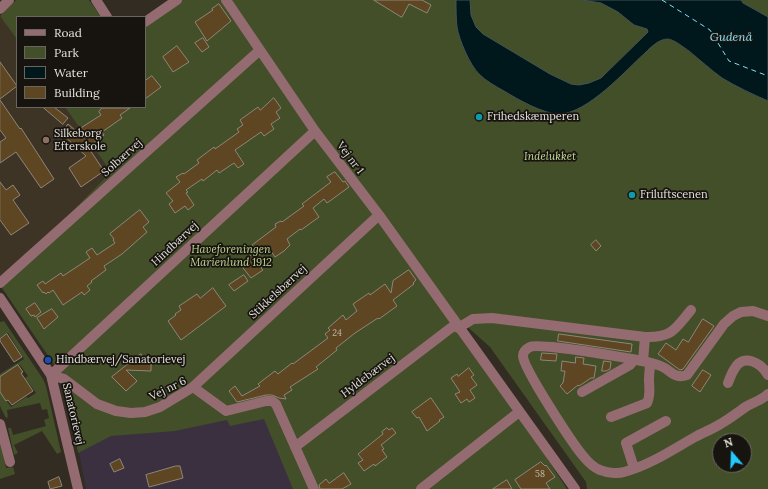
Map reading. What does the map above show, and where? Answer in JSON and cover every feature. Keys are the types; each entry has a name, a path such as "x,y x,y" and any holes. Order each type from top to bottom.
{"street":[{"path":"0,9 9,0"},
{"path":"96,0 106,16"},
{"path":"146,21 177,0"},
{"name":"Vej nr 1","path":"226,0 315,131 379,215 575,489"},
{"name":"Solbærvej","path":"0,283 260,50"},
{"name":"Hindbærvej","path":"51,375 315,131"},
{"name":"Stikkelsbærvej","path":"193,387 379,215"},
{"name":"Sanatorievej","path":"0,298 4,312 51,375 78,489"},
{"name":"Hyldebærvej","path":"295,447 457,326 473,319 492,318 659,338 674,330 691,310"},
{"path":"768,316 753,311 740,312 732,316 724,324 688,375 681,377 676,376 661,365 565,348 533,346 524,352 523,357 529,371 569,436 588,462 600,470 613,472 623,472 666,454 704,431 721,424 768,394"},
{"path":"611,417 647,403 650,392 649,378 643,361 645,337"},
{"path":"728,383 735,368 744,360 750,360 759,365 768,375"},
{"path":"582,392 630,365 643,361"},
{"name":"Vej nr 6","path":"51,375 64,379 97,404 116,411 131,414 145,412 160,407 193,387 226,411 266,401 272,401 276,404 314,489"},
{"path":"421,489 519,412"},
{"path":"634,468 626,443 666,422"},
{"path":"0,424 10,462"}],"shaded area":[{"name":"Silkeborg Efterskole","path":"3,14 16,32 16,108 70,108 115,173 0,278 0,17"},
{"path":"65,383 268,404 308,489 86,489"}],"green space":[{"path":"16,0 89,0 100,16 16,16 16,38 0,16"},
{"path":"172,0 582,0 601,3 618,12 634,25 644,27 672,40 722,77 745,91 768,101 768,489 587,489 586,482 490,347 453,314 567,489 293,489 264,419 230,426 227,420 175,431 111,436 78,453 65,383 0,285 111,172 66,108 146,108 146,18"},
{"path":"741,0 768,0 768,17 743,3"},
{"path":"4,321 43,379 46,386 61,452 57,454 42,431 14,445 18,453 14,455 8,428 11,428 13,435 46,426 44,420 49,418 47,409 42,410 40,403 7,410 8,417 6,418 0,406 0,392 11,407 26,397 28,398 36,393 25,378 28,376 20,365 0,378 0,374 24,359 8,333 0,338 0,322"},
{"path":"0,439 6,468 13,467 15,474 0,479"}],"water":[{"name":"Gudenå","path":"456,0 470,0 471,15 476,27 483,34 550,74 571,84 579,85 601,78 648,32 647,29 634,25 618,12 601,3 582,0 741,0 743,3 768,17 768,101 722,78 676,42 665,39 653,46 606,90 582,107 571,112 560,114 546,112 524,102 494,85 482,77 476,70 465,52 458,32 456,20"}],"building":[{"path":"374,0 422,0 431,5 427,13 409,4 402,17"},
{"path":"219,4 231,21 207,41 195,22"},
{"path":"203,38 209,47 202,52 195,43"},
{"path":"177,46 189,62 173,72 163,57"},
{"path":"0,62 16,87 0,99"},
{"path":"152,76 161,87 146,98 146,80"},
{"path":"274,98 281,108 276,112 280,118 271,124 274,129 264,136 261,132 235,150 244,164 238,168 234,163 219,173 217,170 203,181 202,179 186,190 188,192 186,193 194,205 188,210 185,206 175,213 169,204 173,201 166,193 180,182 176,177 183,173 184,174 199,163 197,160 214,147 215,149 239,132 237,129 243,125 240,120 258,107 260,110"},
{"path":"0,100 20,129 21,128 54,179 41,188 16,152 0,163 0,142 6,138 0,130"},
{"path":"44,108 55,108 68,118 63,124"},
{"path":"102,108 130,108 120,115 122,118 102,132 104,135 88,147 104,171 81,187 69,168 86,156 61,133 68,124 76,131 101,115 99,112"},
{"path":"335,172 349,187 327,203 324,199 313,208 319,217 287,239 290,245 284,251 275,257 269,248 260,255 252,245 276,227 275,224 281,221 282,222 304,206 302,204 331,182 327,177"},
{"path":"0,182 6,190 13,185 20,195 13,200 29,223 11,235 0,220"},
{"path":"140,210 149,222 143,227 147,232 122,254 104,266 106,270 91,281 92,282 87,286 90,290 84,295 82,292 63,305 53,290 46,294 44,292 43,293 37,285 43,281 45,284 61,273 63,276 90,258 86,252 92,248 97,255 115,243 110,234"},
{"path":"596,240 601,246 596,251 591,245"},
{"path":"253,254 263,270 251,278 240,264"},
{"path":"409,270 416,280 413,283 414,284 393,300 397,306 379,319 378,318 355,333 336,348 337,350 316,367 318,369 290,387 292,390 284,395 286,399 266,395 237,402 229,391 235,386 242,396 260,386 258,384 275,371 278,374 292,363 293,364 328,338 325,334 330,330 328,328 343,315 346,320 357,311 353,304 369,293 370,295 385,284 391,293 393,281"},
{"path":"244,275 248,281 234,291 229,285"},
{"path":"213,288 226,306 181,340 168,321 181,310 179,306 197,294 200,298"},
{"path":"35,303 41,312 35,317 34,315 31,316 26,309"},
{"path":"52,309 58,317 44,329 37,318"},
{"path":"703,319 714,326 683,369 680,370 658,354 666,343 676,350 683,339 688,342"},
{"path":"7,334 22,357 14,362 0,341 0,339"},
{"path":"559,334 632,344 631,352 558,341"},
{"path":"542,353 557,354 556,361 541,360"},
{"path":"141,354 144,359 151,359 151,371 126,370 137,381 126,391 112,377"},
{"path":"576,357 584,358 583,364 596,366 594,378 591,378 579,386 578,385 567,394 560,386 563,383 565,371 561,371 562,361 575,363"},
{"path":"604,361 611,362 610,369 602,371"},
{"path":"18,365 23,372 21,373 33,391 12,405 8,400 6,401 0,392 0,377"},
{"path":"469,368 474,375 471,377 477,385 470,390 475,398 469,402 467,399 461,403 455,394 460,392 451,378 457,374 458,376"},
{"path":"703,370 711,375 700,392 692,386"},
{"path":"431,398 444,417 427,431 419,417 417,418 412,412"},
{"path":"387,428 389,430 392,428 396,433 381,445 384,449 382,450 387,457 375,466 374,464 364,471 358,463 363,460 358,454 383,434 382,432"},
{"path":"120,459 124,468 114,472 110,464"},
{"path":"541,462 545,466 546,465 555,477 546,483 550,489 521,489 515,480"},
{"path":"180,466 183,478 149,487 146,475"},
{"path":"344,473 351,484 342,489 320,489 319,485 326,479 329,483"},
{"path":"59,477 62,486 50,489 48,482"},
{"path":"507,480 512,489 493,489"}],"ferry route":[{"path":"662,0 710,30 729,61 768,76"}],"place":[{"name":"Frihedskæmperen","path":"479,117"},
{"name":"Silkeborg Efterskole","path":"46,140"},
{"name":"Friluftscenen","path":"632,195"},
{"name":"Hindbærvej/Sanatorievej","path":"48,360"}],"park label":[{"name":"Indelukket","path":"550,157"},
{"name":"Haveforeningen Marienlund 1912","path":"231,256"}]}
